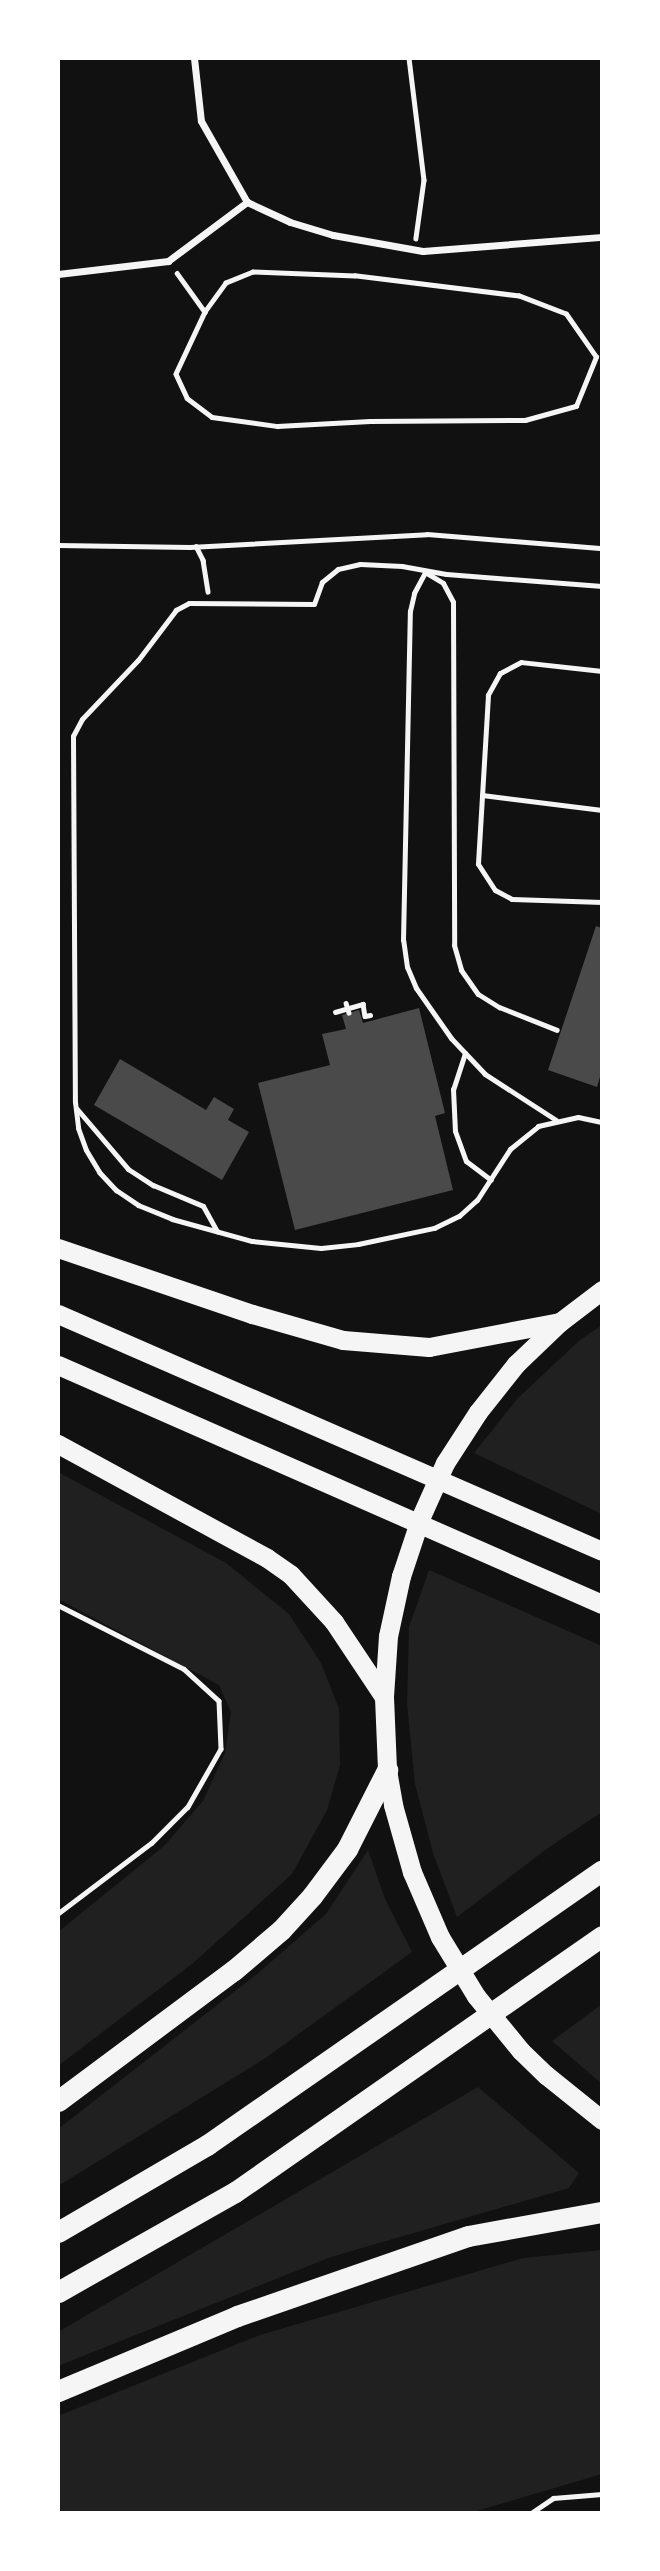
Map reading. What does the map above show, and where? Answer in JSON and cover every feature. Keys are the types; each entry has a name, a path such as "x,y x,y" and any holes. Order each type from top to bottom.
{"highway":[{"path":"58,1248 252,1314 343,1340 429,1347 560,1322"},
{"path":"602,1290 560,1322 516,1364 478,1412 440,1474 420,1518 401,1576 388,1636 384,1697 387,1770 412,1872 435,1926 457,1967 521,2051 562,2089 602,2120"},
{"path":"58,1314 602,1551"},
{"path":"58,1365 602,1604"},
{"path":"58,1444 267,1558 291,1575 334,1622 384,1697"},
{"path":"58,2101 234,1970 281,1930 312,1896 347,1849 387,1770"},
{"path":"58,2232 207,2145 355,2045 602,1870"},
{"path":"58,2292 235,2192 595,1942"},
{"path":"58,2391 237,2316 468,2236 602,2212"}],"street":[{"path":"194,58 201,121 247,202 290,222 333,235 435,251 602,237"},
{"path":"58,274 168,261 247,202"}],"lane":[{"path":"602,586 360,564 338,569 322,582 314,604 189,603 176,610 138,660 82,719 73,736 76,1108 78,1128 86,1150 99,1172 116,1190 138,1205 172,1219 284,1246 321,1248 358,1244 434,1227 459,1216 477,1200 510,1149 523,1136 556,1120 578,1118 602,1122"},
{"path":"425,572 443,583 453,602 454,945 461,970 478,994 499,1007 557,1030"},
{"path":"425,572 414,593 410,611 403,940 407,967 416,988 451,1038 485,1074 556,1120"},
{"path":"602,671 521,663 500,673 488,695 478,864 495,890 512,899 602,902"},
{"path":"482,795 602,810"},
{"path":"466,1053 453,1089 455,1131 466,1161 491,1180"},
{"path":"76,1108 128,1169 153,1185 204,1206 217,1231"},
{"path":"531,2513 553,2498 602,2494"}],"path":[{"path":"409,58 424,180 414,249"},
{"path":"168,261 205,312"},
{"path":"253,272 355,275 519,296 566,314 596,358 576,406 525,419 370,421 277,426 212,417 187,398 176,374 205,312 226,283 253,272"},
{"path":"58,545 196,546 427,534 602,548"},
{"path":"196,546 203,560 210,604"},
{"path":"335,1012 363,1004 365,1016 370,1015"},
{"path":"58,1605 184,1669 219,1701 221,1749 188,1807 161,1834 58,1913"}],"shaded area":[{"path":"602,1325 602,1514 474,1453 518,1398 580,1340"},
{"path":"58,1472 226,1563 289,1614 321,1663 339,1709 340,1765 327,1810 292,1874 192,1964 58,2066 58,1932 164,1846 203,1801 225,1753 231,1712 219,1685 58,1599"},
{"path":"429,1570 602,1646 602,1812 548,1848 457,1917 433,1853 415,1784 407,1704 409,1627"},
{"path":"368,1850 385,1899 412,1952 264,2059 58,2186 58,2129 257,1974 326,1914"},
{"path":"602,2004 602,2084 552,2041"},
{"path":"478,2087 579,2173 569,2188 331,2257 58,2366 58,2332"},
{"path":"602,2250 602,2474 470,2513 58,2513 58,2416 260,2335 523,2258"}],"building":[{"path":"596,926 602,928 602,1070 597,1087 548,1070"},
{"path":"419,1008 445,1113 435,1116 453,1190 295,1230 258,1083 330,1065 322,1034 346,1029 342,1015 359,1010 363,1023"},
{"path":"120,1059 206,1110 214,1097 234,1109 228,1120 249,1132 222,1180 94,1105"}]}
